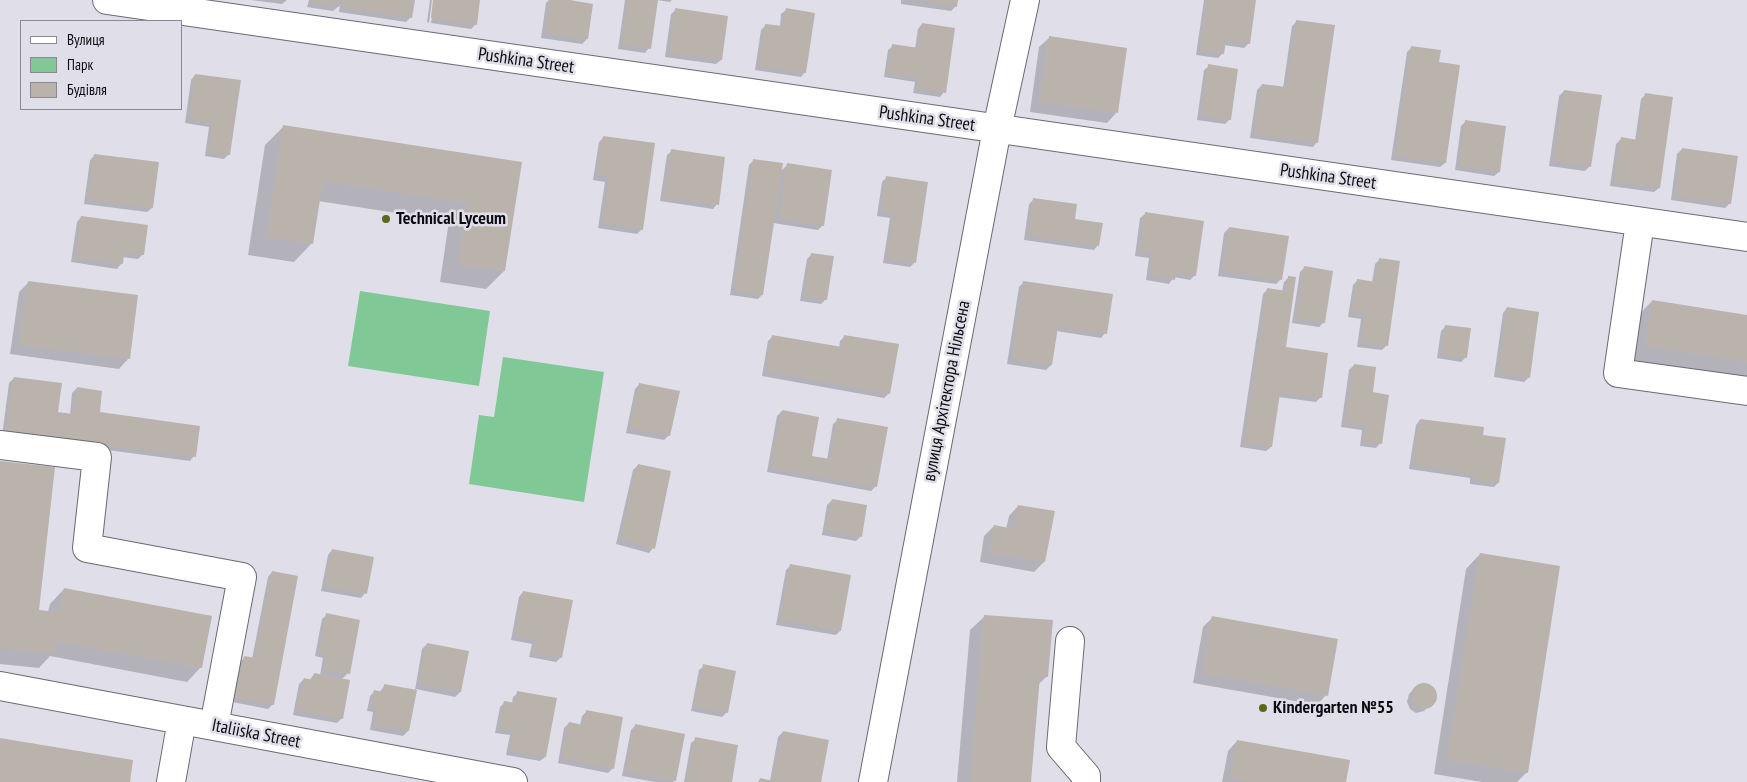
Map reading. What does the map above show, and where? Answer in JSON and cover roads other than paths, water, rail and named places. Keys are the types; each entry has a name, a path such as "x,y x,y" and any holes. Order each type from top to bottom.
{"street":[{"name":"Pushkina Street","path":"107,0 1747,237"},
{"name":"вулиця Архітектора Нільсена","path":"873,782 997,129 1025,0"},
{"path":"1640,222 1618,373 1747,391"},
{"path":"0,444 97,457 87,548 242,577 214,726"},
{"path":"1070,641 1061,747 1086,776 1086,782"},
{"name":"Italiiska Street","path":"0,686 513,782"},
{"path":"171,782 182,720"}],"place":[{"name":"Technical Lyceum","path":"386,219"},
{"name":"Kindergarten №55","path":"1263,708"}]}
